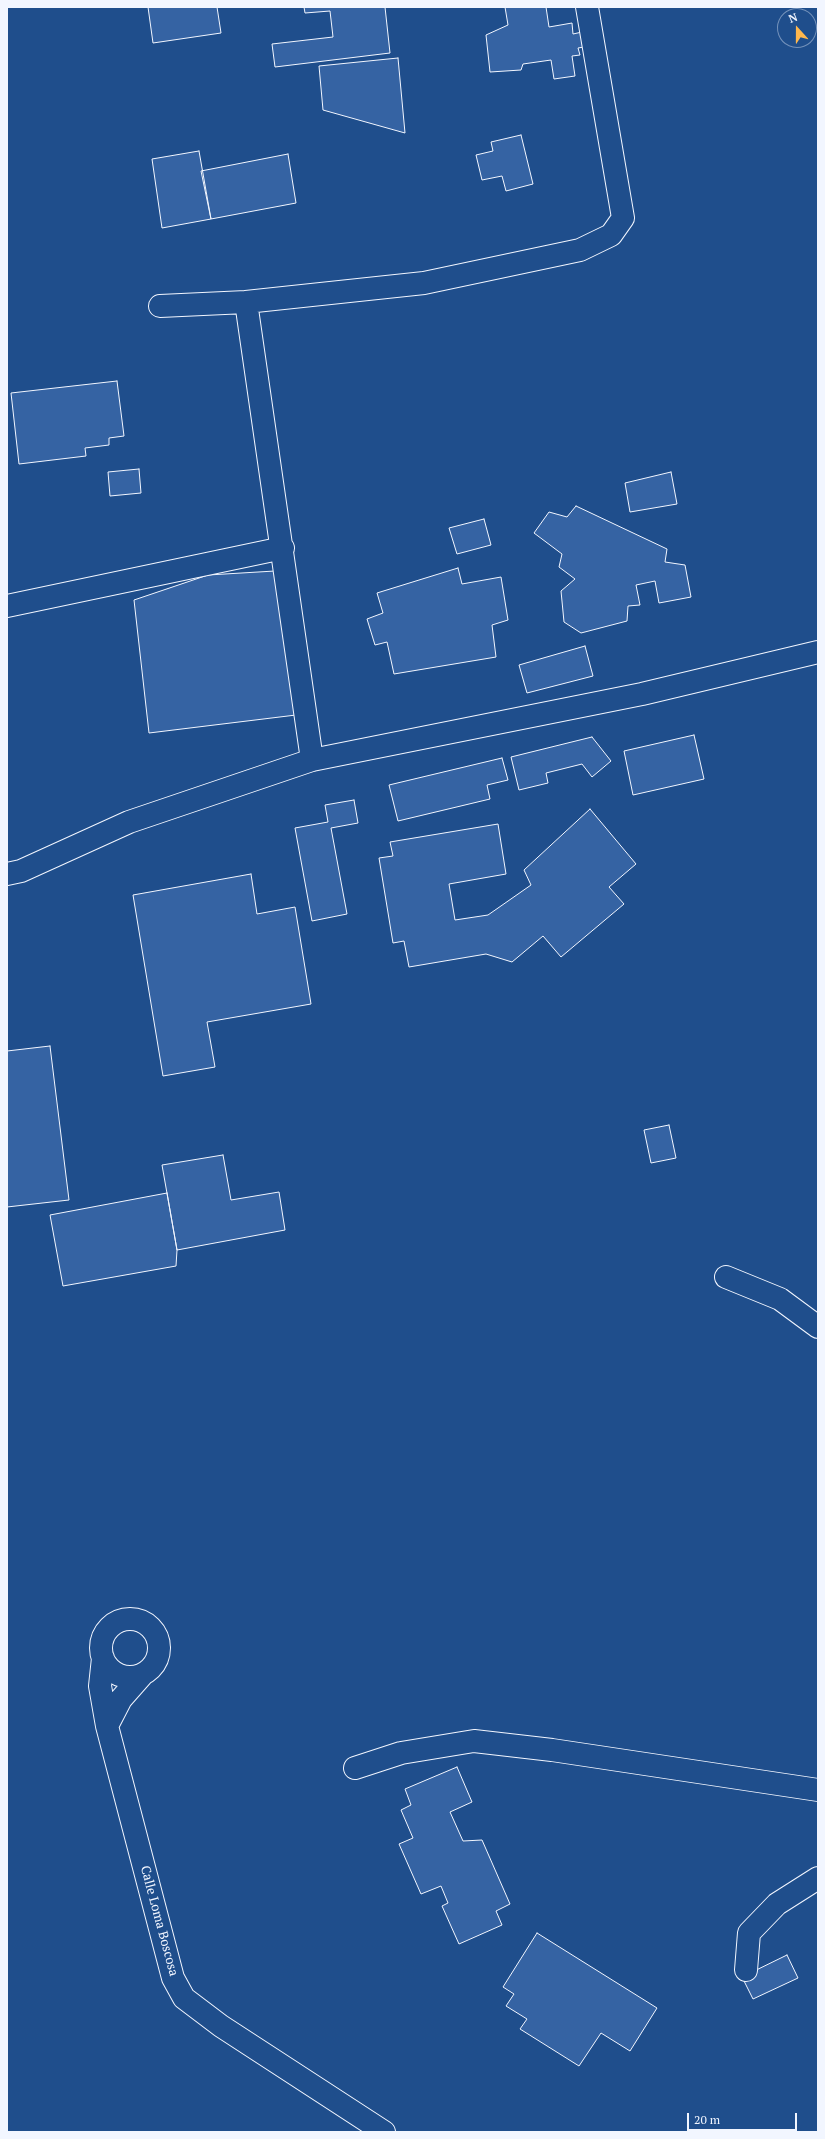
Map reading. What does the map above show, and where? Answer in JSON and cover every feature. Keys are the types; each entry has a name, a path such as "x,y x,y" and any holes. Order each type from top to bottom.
{"street":[{"path":"160,306 246,302 424,283 580,250 611,235 623,218 587,7"},
{"path":"246,302 312,760"},
{"path":"7,606 282,548"},
{"path":"7,874 21,871 129,822 312,760 642,694 818,652"},
{"path":"726,1277 780,1299 818,1327"},
{"path":"107,1726 121,1700 143,1674 151,1668 156,1660 158,1641 155,1632 140,1621 122,1620 113,1624 102,1639 103,1658 107,1666 120,1674 134,1676 143,1674"},
{"name":"Calle Loma Boscosa","path":"103,1658 100,1686 107,1726 173,1978 184,1998 221,2026 384,2132"},
{"path":"355,1768 401,1753 474,1741 552,1750 818,1790"},
{"path":"746,1970 748,1933 776,1904 818,1878"}],"building":[{"path":"148,7 217,7 221,33 153,43"},
{"path":"304,7 385,7 390,53 275,67 272,44 333,37 330,11 305,13"},
{"path":"505,7 546,7 549,27 572,23 573,34 582,32 584,47 578,48 580,55 572,56 575,76 554,79 551,60 523,64 521,70 490,72 486,35 508,25"},
{"path":"398,58 405,133 323,110 319,66"},
{"path":"521,135 533,184 506,191 502,176 482,180 476,155 493,151 491,142"},
{"path":"199,151 211,219 162,228 152,159"},
{"path":"288,154 296,203 211,219 201,171"},
{"path":"117,381 124,436 109,438 109,445 85,448 86,456 19,464 11,393"},
{"path":"139,469 141,493 110,496 108,472"},
{"path":"671,472 677,504 630,512 625,483"},
{"path":"576,506 667,549 665,562 685,565 691,597 659,603 655,581 636,585 640,605 628,606 627,621 581,633 564,622 561,591 575,579 559,567 562,554 534,533 549,512 567,517"},
{"path":"484,519 491,545 457,554 449,528"},
{"path":"458,568 462,584 501,577 508,620 492,625 496,657 394,674 387,642 375,645 367,619 383,613 377,593"},
{"path":"275,571 296,715 149,733 134,600 208,575"},
{"path":"585,646 593,676 527,693 519,665"},
{"path":"694,735 704,779 633,795 624,751"},
{"path":"592,737 611,761 592,777 582,764 546,773 548,783 519,790 511,757"},
{"path":"502,758 508,780 487,785 490,799 398,821 389,785"},
{"path":"354,800 358,823 331,828 347,914 312,921 295,828 328,822 325,805"},
{"path":"590,809 636,864 609,887 624,904 561,957 543,936 512,962 486,954 409,967 404,941 393,943 379,858 393,856 390,842 498,824 506,874 449,884 455,920 488,915 531,885 524,870"},
{"path":"251,874 257,914 295,907 311,1004 207,1022 215,1067 163,1076 133,895"},
{"path":"50,1046 69,1200 7,1207 7,1051"},
{"path":"669,1125 676,1158 651,1163 644,1130"},
{"path":"223,1155 231,1200 279,1192 285,1230 177,1250 162,1165"},
{"path":"167,1193 177,1250 176,1266 63,1286 50,1215"},
{"path":"457,1767 472,1802 450,1812 463,1841 482,1840 510,1904 496,1911 502,1925 459,1944 442,1906 448,1903 441,1886 421,1894 399,1844 413,1838 401,1810 411,1805 405,1789"},
{"path":"537,1933 657,2008 630,2051 601,2033 579,2066 520,2029 527,2019 506,2006 514,1994 503,1987"},
{"path":"787,1955 798,1978 753,1999 742,1977"}]}
